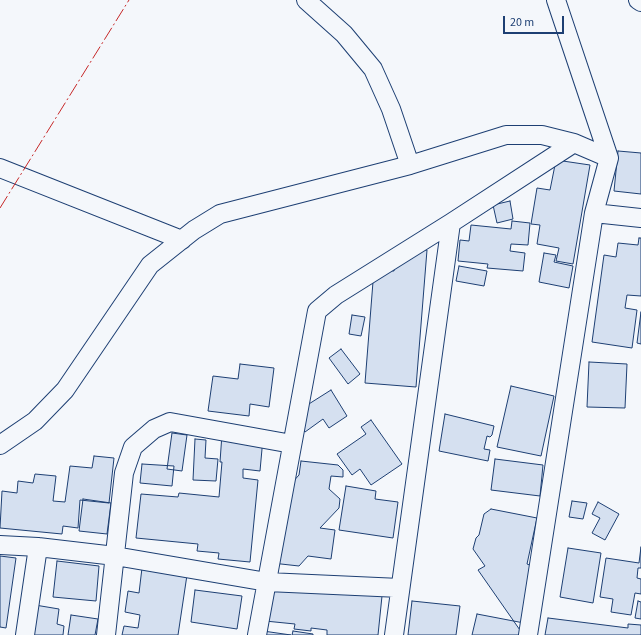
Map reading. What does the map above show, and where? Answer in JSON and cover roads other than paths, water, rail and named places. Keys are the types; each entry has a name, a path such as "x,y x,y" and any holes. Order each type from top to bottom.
{"street":[{"path":"306,0 344,34 373,69 391,109 410,165"},
{"path":"528,635 594,213 609,158 556,0"},
{"path":"0,445 35,421 65,390 150,265 194,230 220,214 410,165 506,135 542,135 574,143 609,158"},
{"path":"257,635 317,312 336,294 451,223 574,143"},
{"path":"0,168 182,240"},
{"path":"594,213 641,218"},
{"path":"394,635 451,223"},
{"path":"106,635 124,473 133,447 154,430 170,422 292,444"},
{"path":"0,545 38,547 115,556 267,582 400,588"},
{"path":"25,635 38,547"}]}
